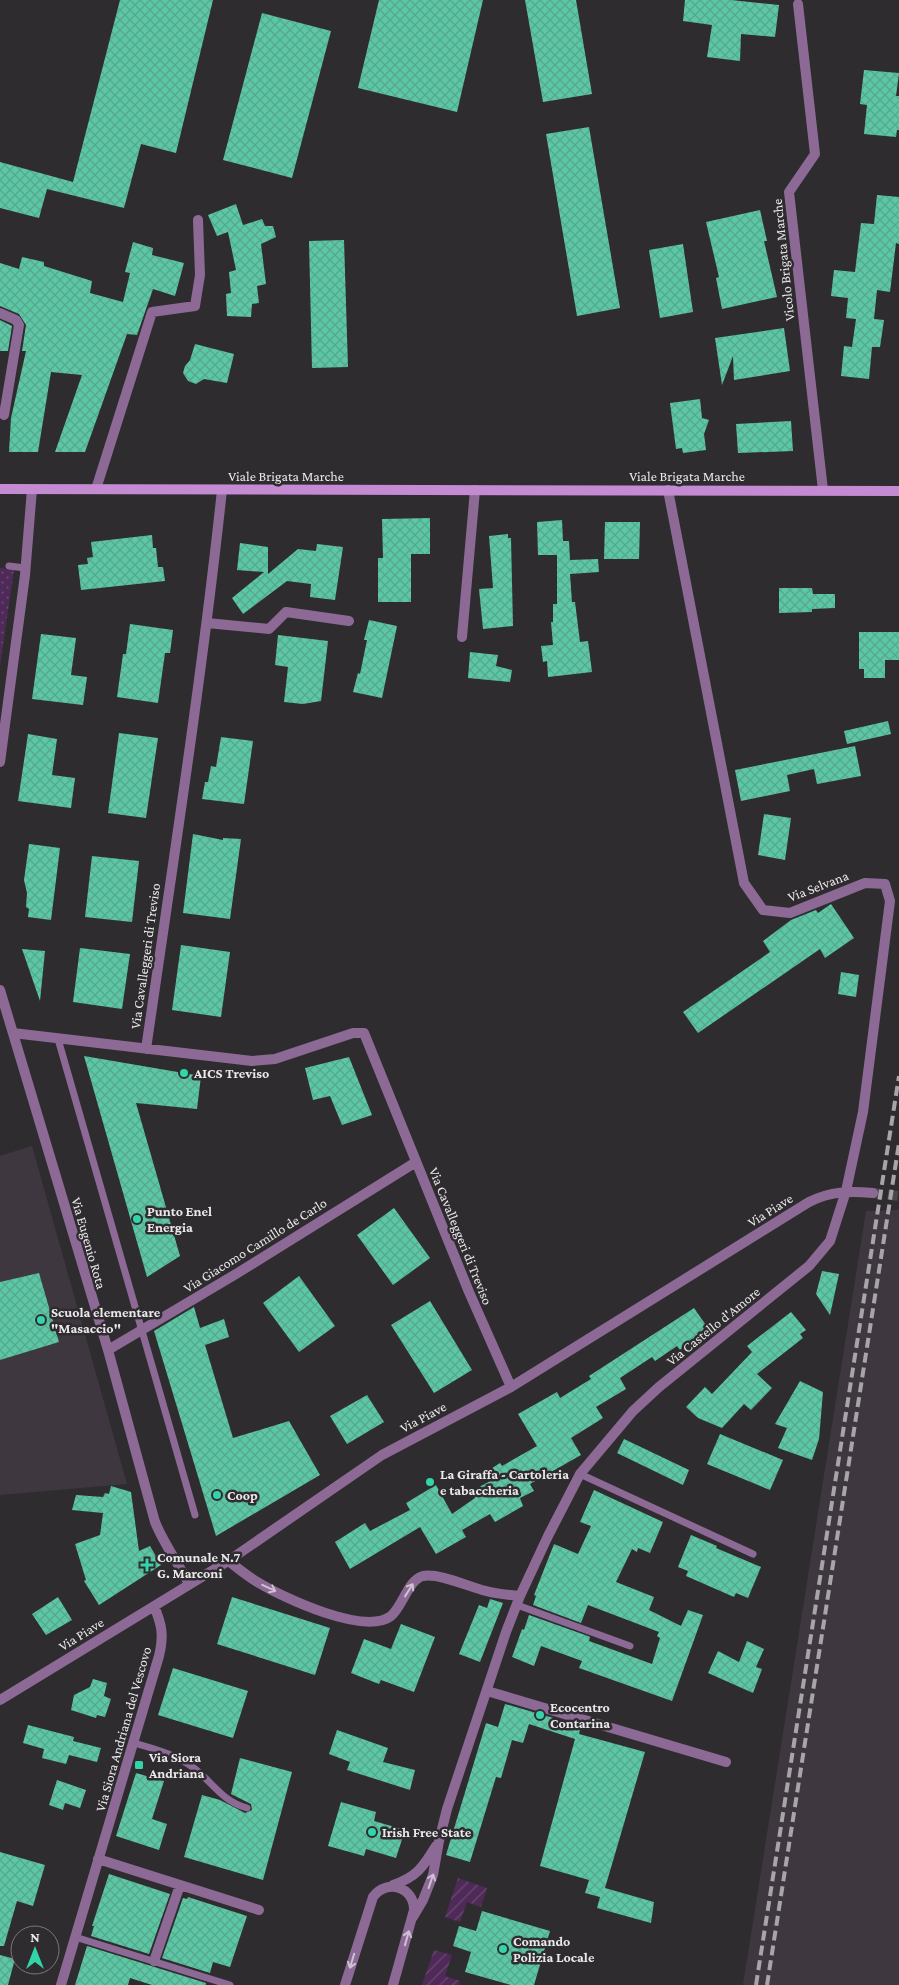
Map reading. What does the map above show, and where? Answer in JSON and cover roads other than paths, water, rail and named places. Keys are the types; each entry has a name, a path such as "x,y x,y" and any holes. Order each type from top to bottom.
{"street":[{"name":"Vicolo Brigata Marche","path":"798,4 815,154 789,192 823,490"},
{"path":"96,490 152,312 195,306 200,275 198,220"},
{"path":"0,314 16,320 19,325 4,415"},
{"name":"Viale Brigata Marche","path":"0,490 899,491"},
{"path":"0,762 25,568 32,490"},
{"name":"Via Cavalleggeri di Treviso","path":"222,490 207,623 146,1049 264,1061 276,1059 353,1033 364,1033 469,1292 511,1387"},
{"path":"462,638 475,490"},
{"name":"Via Selvana","path":"668,490 744,883 763,910 790,913 865,883 885,884 890,901 863,1112 846,1191"},
{"path":"207,623 269,630 286,612 350,621"},
{"name":"Via Eugenio Rota","path":"0,990 97,1319 108,1350 155,1522 162,1540 179,1564 189,1584"},
{"path":"13,1033 146,1049"},
{"name":"Via Giacomo Camillo de Carlo","path":"108,1350 416,1162"},
{"name":"Via Piave","path":"0,1700 228,1561 382,1455 511,1387 809,1202 830,1193 846,1191 873,1193"},
{"name":"Via Castello d'Amore","path":"413,1917 423,1900 433,1875 447,1809 506,1632 518,1601 567,1495 580,1474 633,1411 659,1387 809,1266 830,1241 846,1191"},
{"path":"228,1561 259,1583 330,1615 351,1620 371,1622 385,1620 401,1606 416,1579 424,1576 438,1577 518,1601"},
{"name":"Via Siora Andriana del Vescovo","path":"61,1985 162,1644 162,1625 154,1606"},
{"path":"487,1691 726,1762"},
{"name":"Via Castello d'Amore","path":"345,1985 371,1901 378,1891 408,1880 414,1875 426,1864 439,1841"},
{"path":"98,1859 259,1910"},
{"path":"154,1961 180,1885"},
{"name":"Via Castello d'Amore","path":"390,1886 399,1887 411,1896 414,1906 413,1917 393,1985"}],"lane":[{"path":"9,566 25,568"},
{"path":"58,1039 195,1515"},
{"path":"580,1474 753,1554"},
{"path":"518,1601 630,1646"},
{"path":"134,1743 185,1762 225,1798 247,1808"},
{"path":"75,1937 230,1985"}],"tunnel":[{"path":"873,1193 899,1196"}],"railway":[{"path":"756,1985 899,1076"},
{"path":"767,1985 899,1143"}],"place":[{"name":"AICS Treviso","path":"184,1073"},
{"name":"Punto Enel Energia","path":"137,1219"},
{"name":"Scuola elementare \"Masaccio\"","path":"41,1320"},
{"name":"La Giraffa - Cartoleria e tabaccheria","path":"430,1482"},
{"name":"Coop","path":"217,1495"},
{"name":"Comunale N.7 G. Marconi","path":"147,1565"},
{"name":"Ecocentro Contarina","path":"540,1715"},
{"name":"Via Siora Andriana","path":"139,1765"},
{"name":"Irish Free State","path":"372,1832"},
{"name":"Comando Polizia Locale","path":"503,1949"}]}
